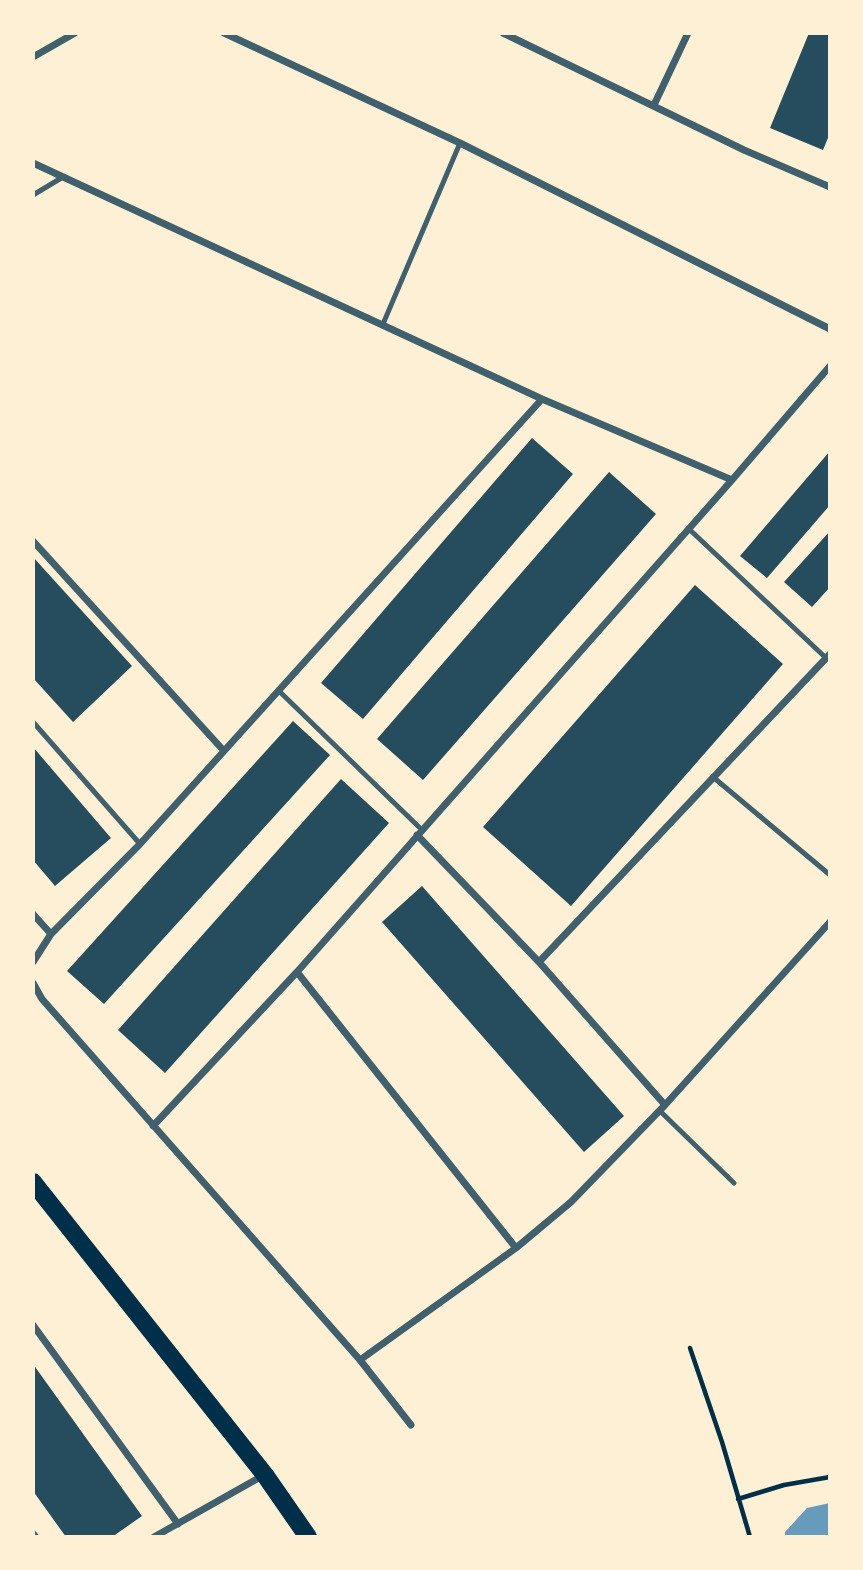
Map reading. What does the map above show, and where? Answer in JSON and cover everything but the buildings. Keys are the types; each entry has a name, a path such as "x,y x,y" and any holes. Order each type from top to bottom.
{"main road":[{"path":"33,1182 265,1475 309,1537"}],"street":[{"path":"33,57 75,33"},
{"path":"224,33 460,143 830,329"},
{"path":"503,33 744,150 830,187"},
{"path":"654,105 688,33"},
{"path":"33,163 542,399 733,480"},
{"path":"153,1126 297,972 733,480 830,366"},
{"path":"33,962 51,934 140,844 542,399"},
{"path":"33,541 223,751"},
{"path":"539,962 828,656"},
{"path":"419,832 539,962 663,1108"},
{"path":"33,914 51,934"},
{"path":"360,1360 516,1248 571,1202 663,1108 830,922"},
{"path":"297,972 516,1248"},
{"path":"33,983 42,999 360,1360 411,1425"},
{"path":"33,1325 178,1524"},
{"path":"154,1537 265,1475"}],"lane":[{"path":"383,324 460,143"},
{"path":"33,194 63,177"},
{"path":"689,529 828,656"},
{"path":"278,690 419,832"},
{"path":"33,722 140,844"},
{"path":"713,777 830,875"},
{"path":"663,1108 734,1184"},
{"path":"33,1532 37,1537"}],"path":[{"path":"690,1348 750,1537"},
{"path":"738,1499 784,1485 830,1476"}],"water":[{"path":"830,1503 830,1537 785,1537 785,1532 807,1508"}]}
